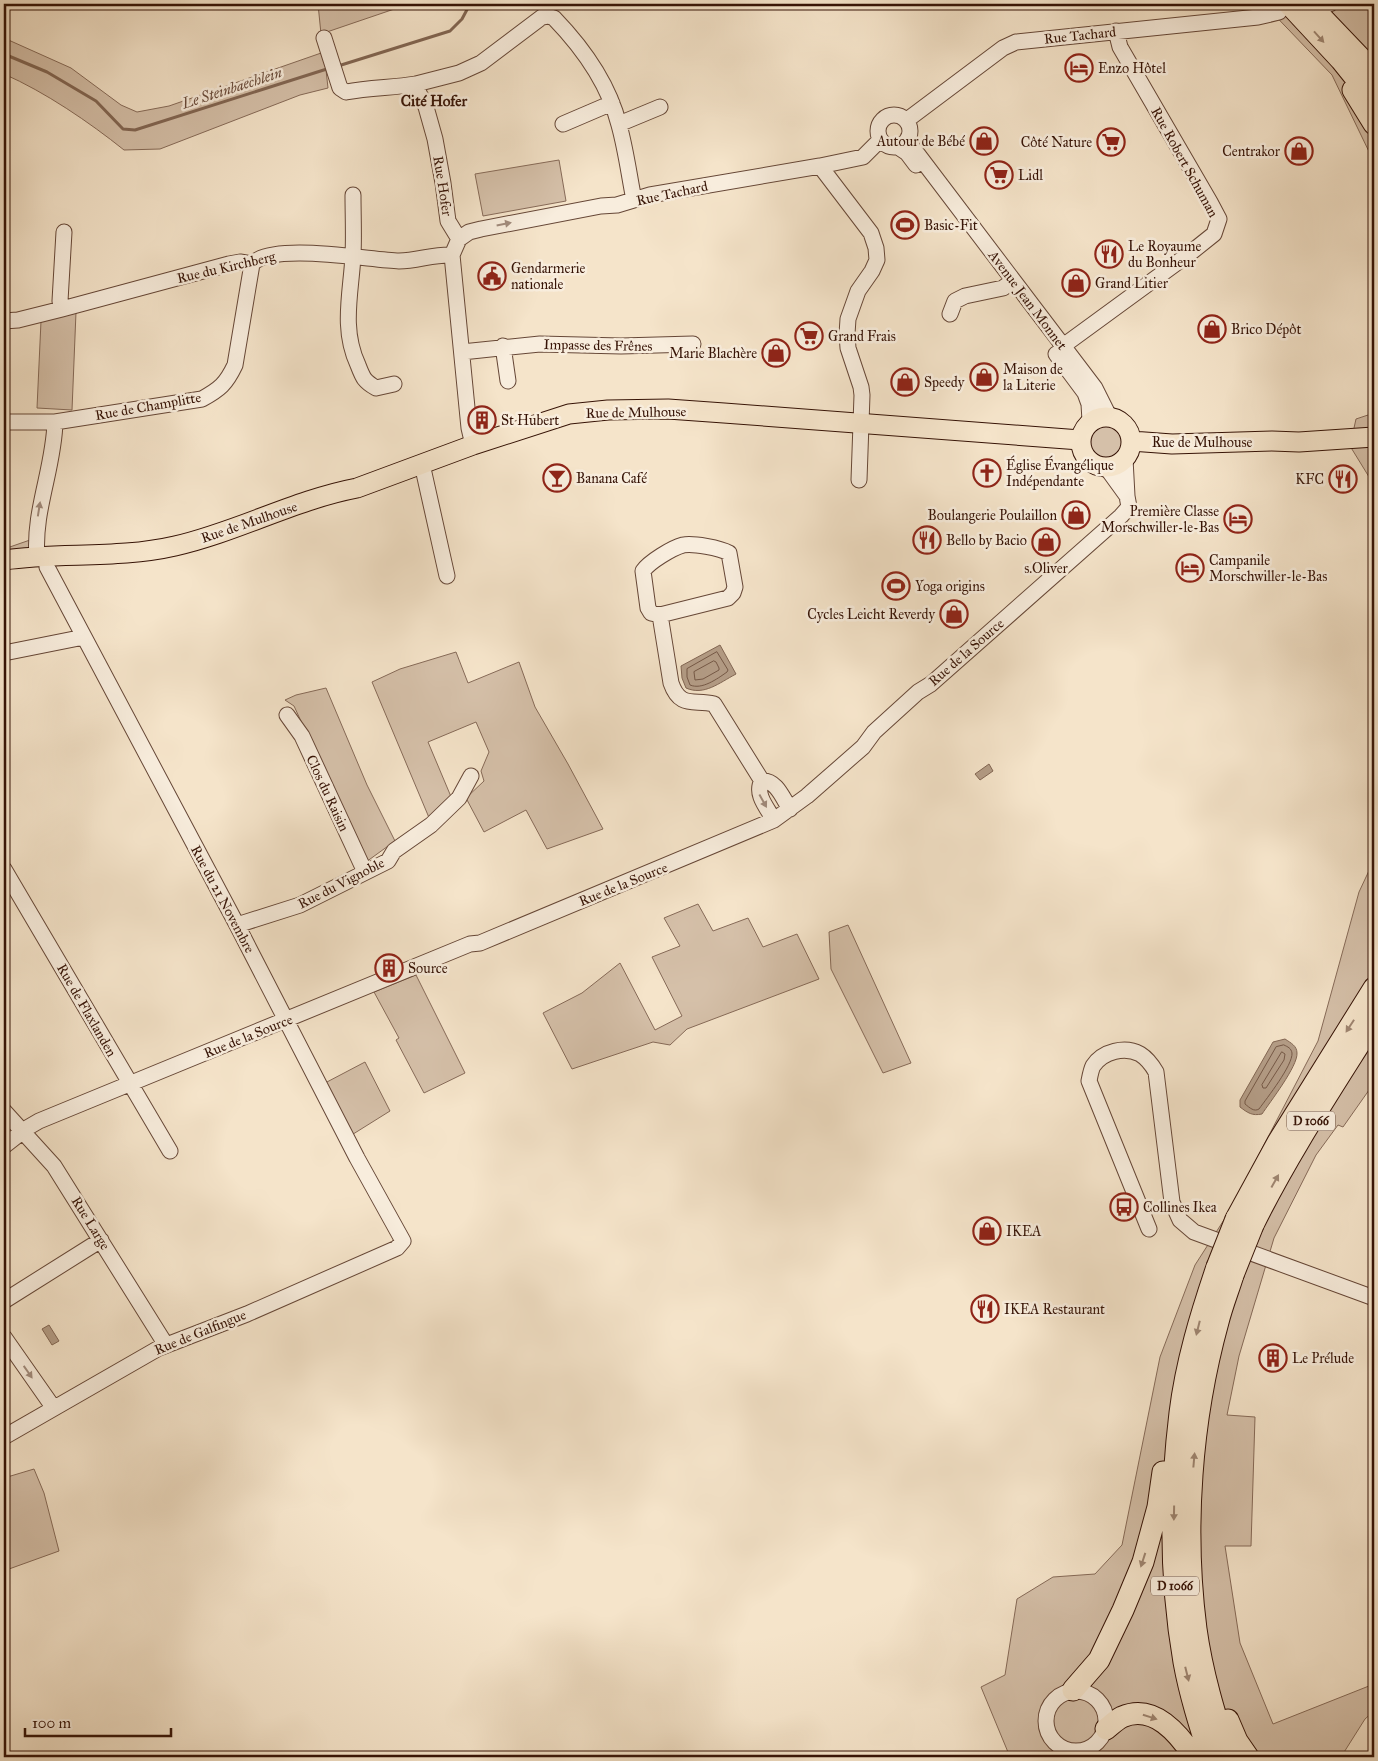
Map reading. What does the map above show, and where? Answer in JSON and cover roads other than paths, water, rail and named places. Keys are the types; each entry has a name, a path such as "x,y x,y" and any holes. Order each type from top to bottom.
{"highway":[{"path":"1321,4 1344,51 1374,100"},
{"path":"1284,8 1374,72"},
{"path":"1344,51 1374,79"},
{"path":"1344,51 1346,79 1374,124"},
{"name":"D 1066","path":"1210,1757 1185,1664 1178,1622 1175,1581 1174,1477 1180,1412 1201,1315 1225,1271 1278,1142 1374,988"},
{"name":"D 1066","path":"1245,1222 1273,1184 1374,1021"},
{"name":"D 1066","path":"1225,1271 1196,1438 1190,1509 1191,1582 1197,1630 1206,1682 1228,1757"},
{"path":"1074,1690 1098,1660 1123,1610 1142,1562 1158,1507 1168,1436 1180,1412"},
{"path":"1190,1509 1197,1538 1202,1603 1212,1662 1226,1714 1237,1741 1248,1757"},
{"path":"1106,1729 1121,1718 1132,1714 1145,1714 1162,1721 1180,1736 1194,1757"}],"main road":[{"name":"Rue de Mulhouse","path":"4,560 109,554 174,546 209,537 330,493 356,488 473,445 569,414 608,410 668,409 861,422 1080,440"},
{"path":"1109,416 1120,420 1128,430 1131,441 1130,451 1125,459 1116,465 1098,466 1090,462 1082,451 1080,440 1083,430 1090,421 1099,417 1109,416"},
{"name":"Rue de Mulhouse","path":"1272,441 1374,426"},
{"name":"Rue de Mulhouse","path":"1131,441 1172,444 1299,442 1374,437"}],"street":[{"name":"Rue Tachard","path":"906,120 1004,48 1016,42 1258,16 1284,8"},
{"path":"324,38 340,88 346,92 367,88 399,87 416,84 470,69 481,63 542,17 554,18 587,59 601,80 612,103 619,124 634,200"},
{"name":"Rue Robert Schuman","path":"1063,346 1208,239 1214,234 1219,219 1120,47 1116,31"},
{"name":"Rue Hofer","path":"416,84 426,108 435,139 444,183 448,222 459,239"},
{"path":"563,124 612,103"},
{"path":"619,124 660,107"},
{"path":"892,114 906,120 910,129 903,142 888,146 880,140 877,130 884,117 892,114"},
{"name":"Rue Tachard","path":"459,239 469,232 481,229 602,206 617,205 650,195 862,157 880,140"},
{"name":"Avenue Jean Monnet","path":"903,142 913,148 1085,393 1089,404 1090,421"},
{"path":"820,166 871,233 876,248 877,260 858,291 848,319 848,348 861,387 862,404 858,480"},
{"path":"353,194 353,258 348,307 348,327 353,355 364,381 376,388 394,384"},
{"path":"62,310 60,301 64,232"},
{"path":"459,239 452,254 469,428 473,445"},
{"name":"Rue du Kirchberg","path":"4,321 18,320 62,310 230,264 240,262 252,264 260,258 303,253 401,261 440,254 452,254"},
{"name":"Rue de Champlitte","path":"4,422 55,422 202,399 219,390 228,380 235,366 252,264"},
{"path":"950,314 956,301 965,296 1009,284"},
{"name":"Avenue Jean Monnet","path":"1009,284 1063,346 1095,388 1109,416"},
{"name":"Impasse des Frênes","path":"462,352 503,346 540,344 621,346 693,344"},
{"path":"503,346 508,381"},
{"name":"Rue du 21 Novembre","path":"55,422 37,528 42,557 237,925 357,1158 403,1241"},
{"name":"Rue de la Source","path":"4,1146 40,1121 470,944 480,943 774,820 790,810 863,747 874,732 918,692 931,684 1130,507 1127,496 1125,459"},
{"path":"422,464 446,576"},
{"path":"1106,467 1127,496"},
{"path":"688,545 723,550 729,553 736,587 728,598 660,615 651,613 648,608 643,571 647,565 680,546 688,545"},
{"path":"660,615 674,692 690,702 714,704 762,781"},
{"path":"4,653 84,637"},
{"name":"Clos du Raisin","path":"286,715 302,736 365,872"},
{"name":"Rue du Vignoble","path":"237,925 300,905 388,861 394,851 431,825 459,798 471,776"},
{"path":"762,781 771,782 776,787 790,810"},
{"path":"762,781 759,793 774,820"},
{"name":"Rue de Flaxlanden","path":"4,869 170,1151"},
{"path":"1148,1229 1089,1081 1092,1066 1102,1056 1113,1052 1129,1050 1140,1054 1156,1072 1172,1202 1180,1220 1194,1232 1374,1298"},
{"name":"Rue Large","path":"4,1111 54,1166 166,1345"},
{"path":"4,1301 102,1240"},
{"name":"Rue de Galfingue","path":"4,1437 53,1407 166,1345 282,1298 397,1248 403,1241"},
{"path":"4,1337 53,1407"},
{"path":"1074,1690 1090,1694 1100,1701 1105,1711 1106,1729 1097,1744 1079,1754 1068,1750 1057,1751 1047,1730 1046,1713 1055,1698 1064,1693 1074,1690"}],"water":[{"path":"720,645 736,674 705,689 693,690 686,688 682,678 681,666"},
{"path":"989,764 993,771 980,780 975,774"},
{"path":"1285,1039 1297,1051 1293,1066 1262,1114 1255,1115 1248,1112 1240,1107 1240,1100 1273,1042"},
{"path":"49,1325 59,1341 52,1345 42,1329"}],"waterway":[{"name":"Le Steinbaechlein","path":"338,66 450,31 462,19 470,4"},
{"name":"Le Steinbaechlein","path":"4,54 47,72 96,101 123,129 135,130 330,68"}],"place":[{"name":"Enzo Hôtel","path":"1079,68"},
{"name":"Autour de Bébé","path":"984,141"},
{"name":"Côté Nature","path":"1111,142"},
{"name":"Centrakor","path":"1299,151"},
{"name":"Lidl","path":"999,175"},
{"name":"Basic-Fit","path":"905,225"},
{"name":"Le Royaume du Bonheur","path":"1109,254"},
{"name":"Gendarmerie nationale","path":"492,276"},
{"name":"Grand Litier","path":"1076,283"},
{"name":"Brico Dépôt","path":"1212,329"},
{"name":"Grand Frais","path":"809,336"},
{"name":"Marie Blachère","path":"776,353"},
{"name":"Maison de la Literie","path":"984,377"},
{"name":"Speedy","path":"905,382"},
{"name":"St Hubert","path":"482,420"},
{"name":"Église Évangélique Indépendante","path":"987,473"},
{"name":"Banana Café","path":"557,478"},
{"name":"KFC","path":"1343,479"},
{"name":"Boulangerie Poulaillon","path":"1076,515"},
{"name":"Première Classe Morschwiller-le-Bas","path":"1238,519"},
{"name":"Bello by Bacio","path":"927,540"},
{"name":"s.Oliver","path":"1046,542"},
{"name":"Campanile Morschwiller-le-Bas","path":"1190,568"},
{"name":"Yoga origins","path":"896,586"},
{"name":"Cycles Leicht Reverdy","path":"954,614"},
{"name":"Source","path":"389,968"},
{"name":"Collines Ikea","path":"1124,1207"},
{"name":"IKEA","path":"987,1231"},
{"name":"IKEA Restaurant","path":"985,1309"},
{"name":"Le Prélude","path":"1273,1358"}],"district":[{"name":"Cité Hofer","path":"434,101"}]}
